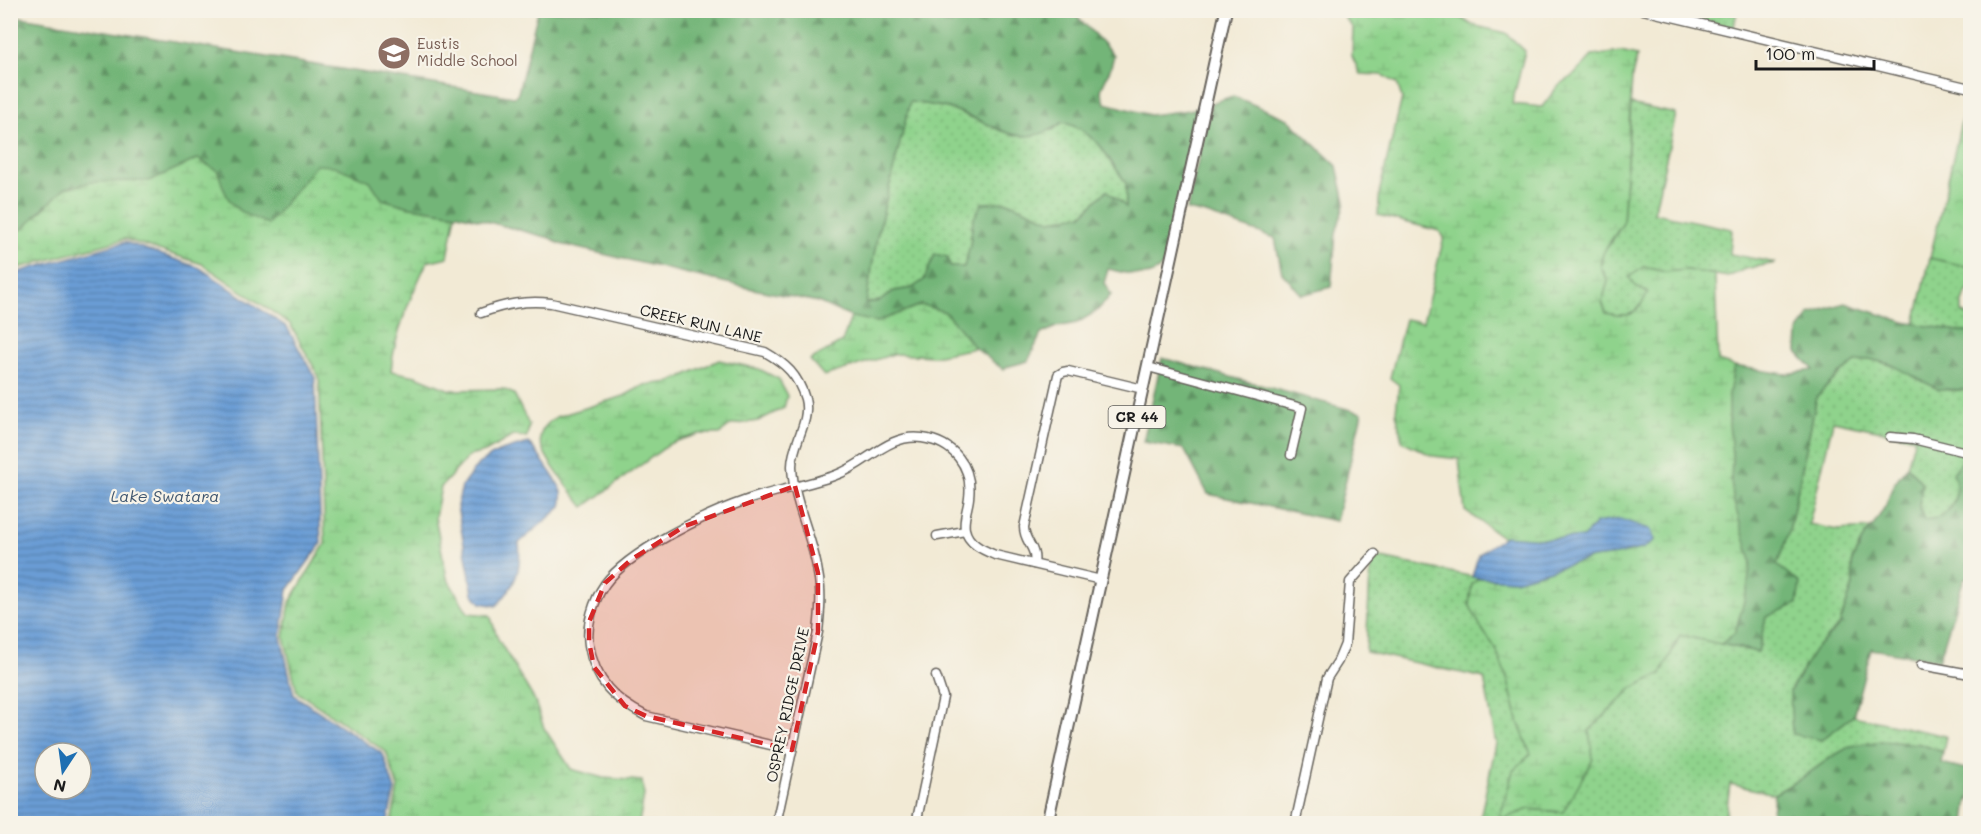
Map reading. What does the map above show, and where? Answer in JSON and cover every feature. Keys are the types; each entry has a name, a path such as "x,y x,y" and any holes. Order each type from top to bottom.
{"main road":[{"name":"CR 44","path":"1047,824 1227,10"}],"street":[{"path":"1643,10 1971,88"},
{"name":"CREEK RUN LANE","path":"481,313 502,305 532,301 551,303 765,352 784,363 797,379 806,401 804,423 793,455 795,486"},
{"path":"1148,367 1302,408 1291,454"},
{"path":"1034,564 1035,551 1025,536 1024,530 1058,375 1068,371 1143,389"},
{"path":"792,750 645,716 625,706 607,687 594,667 589,642 589,622 605,583 632,559 685,526 743,501 826,479 847,471 889,443 905,438 921,437 938,441 954,451 963,463 969,479 966,531 971,540 981,549 995,555 1101,580"},
{"path":"1890,437 1913,439 1971,453"},
{"name":"OSPREY RIDGE DRIVE","path":"776,824 818,632 820,604 818,573 795,486"},
{"path":"937,536 966,531"},
{"path":"1295,824 1327,678 1345,644 1350,582 1375,554"},
{"path":"1921,665 1971,674"},
{"path":"916,824 943,697 936,676"}],"highlighted area":[{"path":"795,486 818,573 818,632 792,750 646,716 625,706 594,667 589,642 589,622 605,583 632,559 685,526"}],"green space":[{"path":"538,11 1072,11 1114,55 1101,90 1105,103 1150,115 1190,110 1202,106 1179,208 1176,208 1166,258 1161,267 1146,275 1108,269 1104,283 1111,295 1097,311 1077,323 1056,327 1041,334 1028,361 1006,367 1004,370 975,348 945,312 921,305 877,322 851,317 818,302 560,244 550,238 458,214 410,207 381,199 370,181 316,166 268,225 234,206 225,193 217,171 198,159 149,181 46,205 24,228 11,236 10,19 14,16 514,97 518,93","holes":["910,102 951,109 1020,136 1034,136 1063,122 1079,128 1099,144 1126,183 1126,207 1107,190 1083,214 1050,220 1008,202 982,203 973,220 970,246 964,267 950,267 948,257 935,254 924,280 912,288 894,291 880,301 866,303 877,237"]},
{"path":"1339,11 1446,11 1452,12 1472,25 1506,33 1525,51 1512,104 1542,107 1557,87 1575,74 1592,56 1621,52 1637,56 1632,77 1623,223 1602,256 1601,267 1608,281 1602,302 1606,313 1621,316 1636,311 1648,293 1636,287 1629,277 1644,267 1665,272 1687,270 1715,275 1718,361 1734,366 1729,394 1731,482 1734,503 1751,561 1747,590 1735,632 1721,644 1680,635 1661,674 1632,688 1589,731 1593,759 1563,812 1529,809 1499,820 1513,771 1531,754 1519,724 1508,681 1496,649 1469,604 1472,584 1479,578 1515,580 1592,558 1643,548 1655,540 1596,523 1583,538 1543,539 1501,536 1465,511 1459,459 1433,456 1402,441 1396,412 1399,385 1390,378 1405,319 1423,322 1444,237 1439,231 1378,215 1380,189 1402,98 1397,83 1382,75 1360,74 1352,56 1353,28"},
{"path":"1661,11 1737,11 1734,27"},
{"path":"1968,92 1970,93 1970,267 1930,258"},
{"path":"1233,96 1288,119 1337,166 1345,202 1336,233 1331,287 1302,295 1282,273 1275,238 1206,214 1187,210 1211,103"},
{"path":"909,101 952,109 1002,131 1053,130 1063,122 1079,128 1099,144 1126,183 1126,208 1107,191 1083,214 1050,220 1008,202 973,220 970,246 964,267 950,267 935,254 924,280 912,288 894,291 880,301 866,303 877,237"},
{"path":"1631,104 1676,114 1654,213 1732,229 1730,254 1776,263 1745,269 1728,277 1687,270 1665,272 1644,267 1636,287 1648,293 1636,311 1621,316 1606,313 1602,302 1608,281 1601,267 1603,251 1623,223"},
{"path":"198,159 218,171 225,192 234,206 247,215 268,224 316,165 334,166 370,181 382,199 410,207 456,214 448,257 427,262 409,302 399,329 391,371 416,376 450,390 503,389 514,394 529,425 527,437 513,436 485,452 469,456 441,487 435,517 447,578 468,613 490,615 498,639 534,699 544,728 571,769 603,778 642,781 644,795 639,823 391,823 398,788 386,752 297,692 284,637 290,602 325,544 319,377 290,324 202,264 125,239 11,270 11,236 24,228 65,188 92,182 149,181"},
{"path":"1930,258 1970,267 1970,290 1967,291 1962,312 1970,317 1970,333 1915,324"},
{"path":"1845,303 1904,322 1970,333 1970,388 1965,390 1938,389 1892,365 1870,359 1856,362 1839,374 1817,396 1789,531 1777,565 1800,583 1797,604 1766,617 1758,652 1721,644 1735,632 1747,590 1751,561 1734,504 1731,482 1729,394 1734,366 1785,374 1814,370 1797,352 1798,332 1810,314"},
{"path":"921,305 945,312 975,348 934,356 894,354 824,376 810,360 842,342 851,317 877,322"},
{"path":"1162,358 1362,413 1336,521 1208,494 1184,449 1143,442"},
{"path":"1870,359 1893,366 1940,388 1960,390 1970,388 1970,449 1954,473 1956,496 1951,507 1940,517 1924,521 1919,506 1922,483 1907,466 1915,438 1833,421 1809,524 1837,530 1872,528 1865,535 1852,560 1853,585 1839,626 1815,649 1821,740 1853,716 1946,736 1943,752 1920,744 1833,756 1774,794 1730,784 1725,823 1479,823 1496,744 1484,678 1366,652 1371,556 1479,578 1472,584 1469,604 1496,649 1508,681 1519,724 1531,754 1513,771 1499,820 1529,809 1558,812 1592,760 1589,731 1632,688 1661,674 1680,635 1758,652 1777,565 1789,531 1817,396 1856,362"},
{"path":"719,360 759,369 779,379 787,396 784,408 758,421 731,425 720,434 699,434 671,443 584,507 560,477 544,451 540,436 546,425 556,417 624,396 644,385 670,382"},
{"path":"1970,449 1970,578 1964,578 1939,660 1871,649 1853,716 1821,740 1792,734 1790,691 1815,649 1839,626 1853,585 1852,561 1865,535 1886,505 1893,485 1907,466 1922,483 1919,506 1924,520 1940,517 1954,502 1956,484 1953,473"},
{"path":"1881,741 1920,744 1943,752 1941,763 1970,770 1970,799 1968,799 1965,823 1771,823 1774,794 1851,746"}],"water":[{"name":"Lake Swatara","path":"125,242 200,268 287,327 315,378 321,544 288,590 281,637 294,695 383,754 395,790 387,823 11,823 11,274"},
{"path":"528,443 541,458 560,488 561,507 519,543 520,553 516,578 503,599 496,606 481,603 473,594 457,506 462,486 478,464 498,452"},
{"path":"1620,519 1650,529 1655,540 1644,548 1592,558 1515,580 1472,577 1478,556 1505,536 1543,539 1583,538 1596,523"}],"place":[{"name":"Eustis Middle School","path":"394,53"}]}
